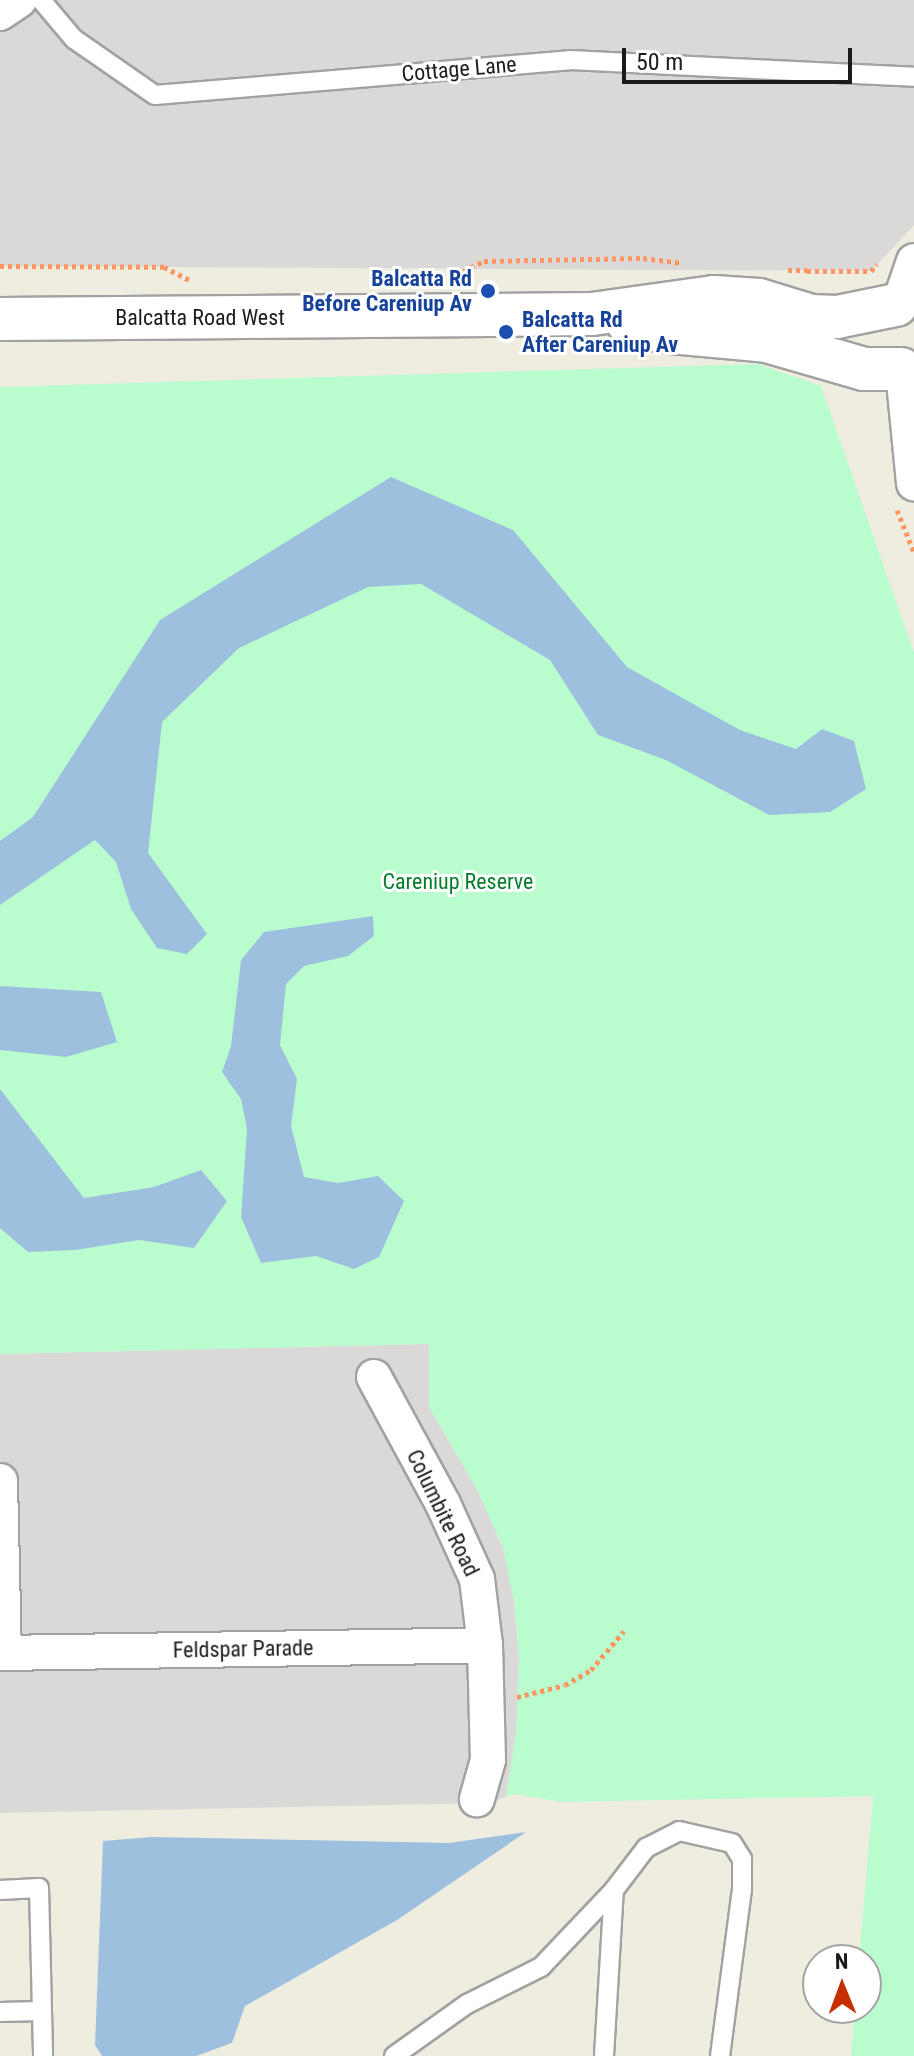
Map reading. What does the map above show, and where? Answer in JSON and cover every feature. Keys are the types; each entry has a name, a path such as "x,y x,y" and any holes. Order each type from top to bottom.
{"street":[{"path":"0,13 19,0"},
{"path":"906,290 889,313 883,335 889,357 906,372 914,483"},
{"name":"Balcatta Road West","path":"0,319 592,314 714,297 759,300 786,311 824,317 906,290"},
{"name":"Balcatta Road West","path":"592,314 660,331 767,341 864,369 906,372"},
{"name":"Columbite Road","path":"374,1377 443,1504 477,1579 485,1645 488,1760 477,1799"},
{"path":"0,1481 2,1653"},
{"name":"Feldspar Parade","path":"2,1653 485,1645"}],"lane":[{"name":"Cottage Lane","path":"41,0 74,39 155,95 570,60 914,77"},
{"path":"394,2056 467,2004 541,1967 614,1890 646,1848 667,1834 679,1831 732,1843 742,1859 742,1889 720,2056"},
{"path":"0,1890 39,1888 43,2056"},
{"path":"604,2056 614,1890"},
{"path":"0,2012 42,2011"}],"path":[{"path":"437,284 484,261 643,258 686,263"},
{"path":"0,266 164,267 198,284"},
{"path":"776,270 807,270"}],"shaded area":[{"path":"0,0 914,0 914,225 871,271 0,266"},
{"path":"429,1344 429,1407 478,1491 503,1548 514,1601 519,1656 516,1734 506,1797 488,1803 0,1813 0,1354"}],"green space":[{"name":"Careniup Reserve","path":"758,364 821,386 914,653 914,2056 851,2056 854,2024 882,2024 882,1944 860,1944 873,1796 561,1802 515,1794 506,1797 516,1734 519,1656 514,1601 503,1548 478,1491 429,1407 429,1344 0,1354 0,387"}],"water":[{"path":"391,477 513,530 627,667 740,730 796,749 822,729 854,741 866,789 830,812 769,815 666,760 598,735 550,660 421,584 368,587 239,648 162,722 148,853 207,934 187,954 157,948 131,909 116,862 95,840 0,905 0,841 33,817 160,620"},
{"path":"373,916 374,936 348,956 304,966 286,984 280,1045 297,1079 291,1126 304,1177 338,1183 378,1176 404,1201 379,1257 354,1269 316,1256 261,1263 241,1217 247,1129 241,1099 222,1072 231,1046 241,960 264,932"},
{"path":"0,986 101,992 117,1042 66,1057 0,1050"},
{"path":"0,1089 84,1198 154,1187 201,1170 227,1201 194,1248 139,1240 75,1250 28,1252 0,1228"},
{"path":"526,1832 397,1920 245,2006 232,2043 196,2056 102,2056 95,2045 103,1841 151,1837 449,1843"}],"place":[{"name":"Balcatta Rd Before Careniup Av","path":"488,291"},
{"name":"Balcatta Rd After Careniup Av","path":"506,332"}]}
